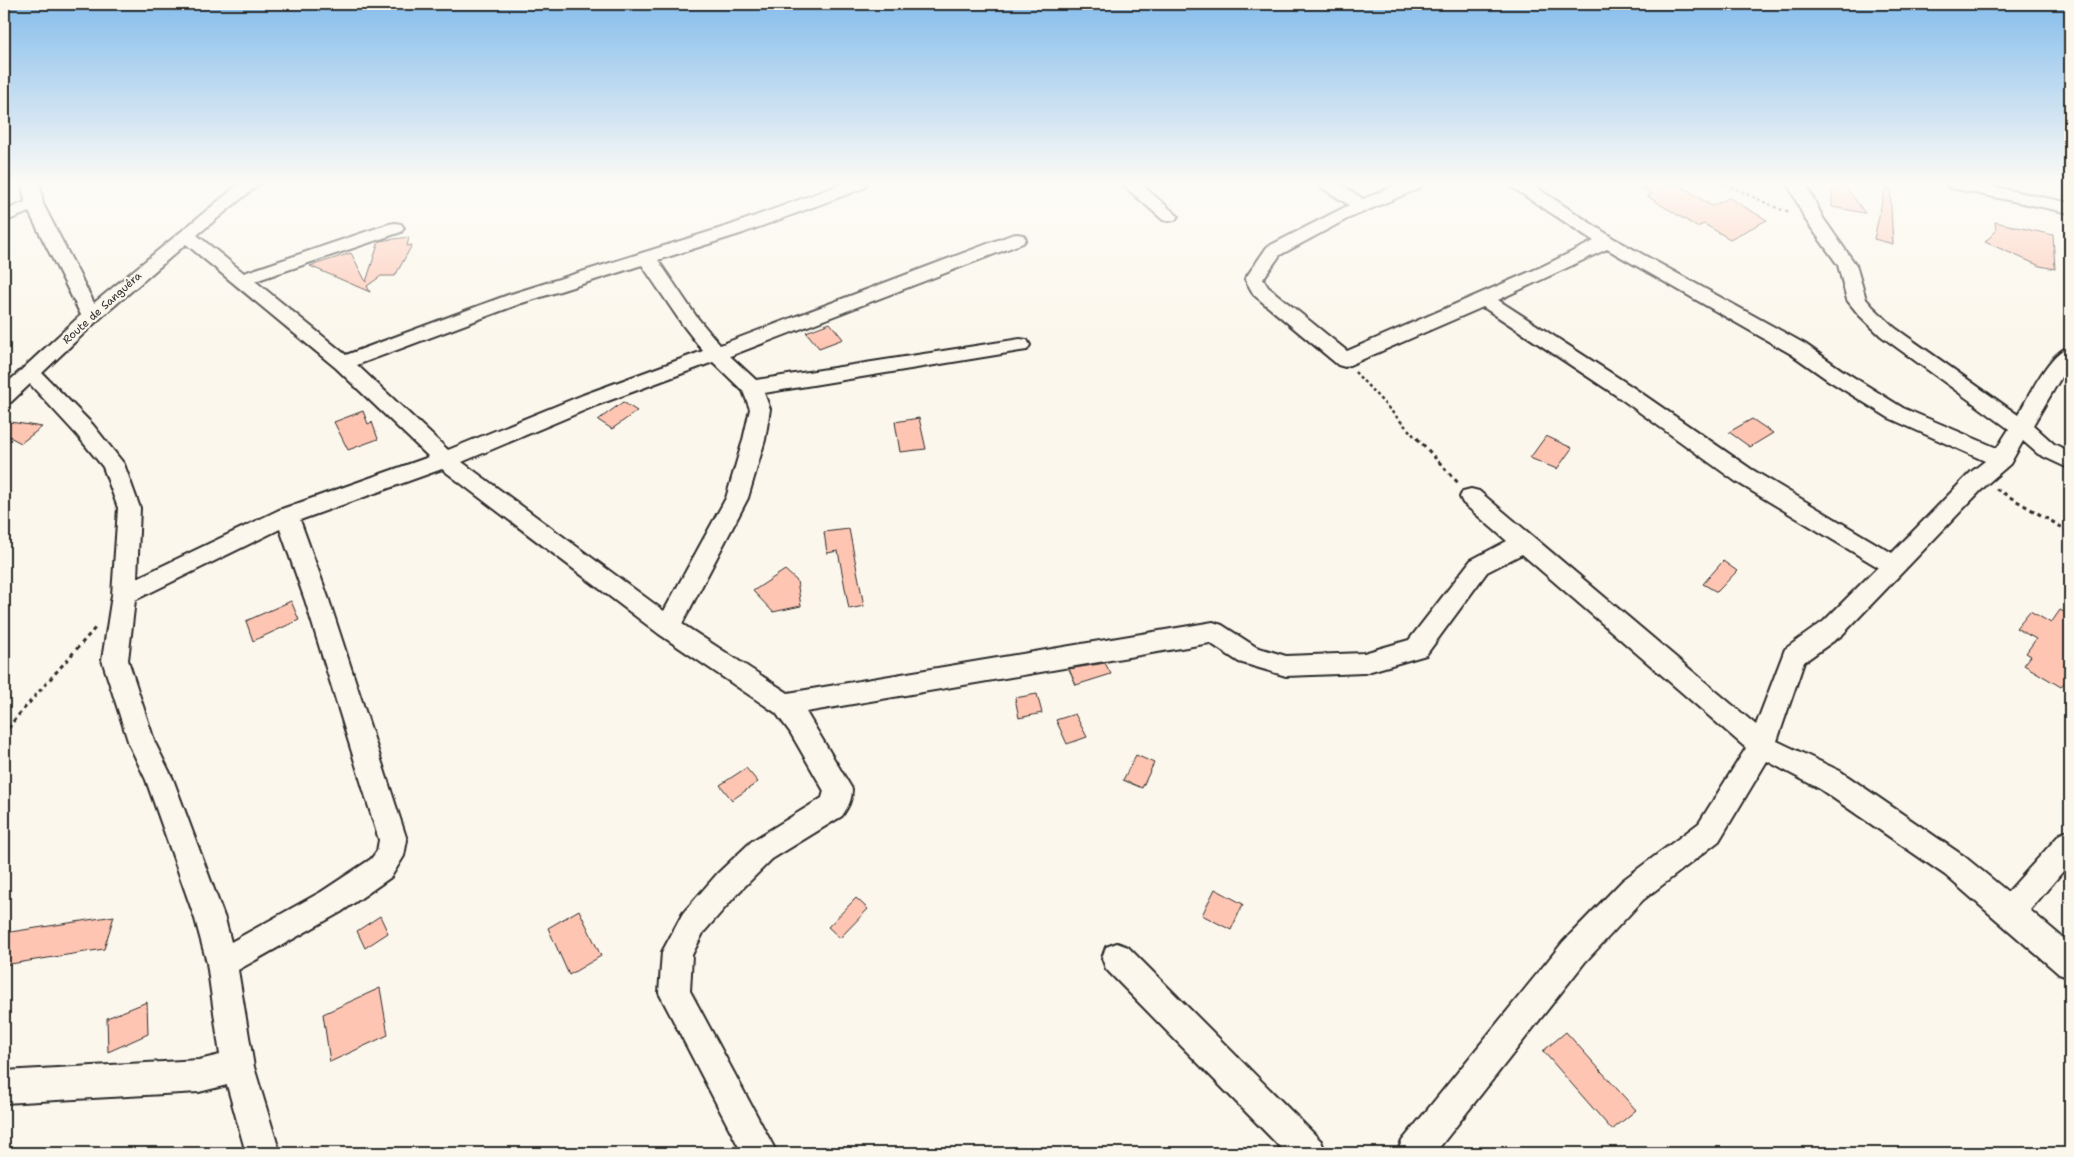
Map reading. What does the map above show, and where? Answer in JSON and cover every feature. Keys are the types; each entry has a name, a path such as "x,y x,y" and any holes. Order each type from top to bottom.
{"street":[{"path":"51,238 91,316"},
{"name":"Route de Sanguéra","path":"4,397 31,374 91,316 182,238"},
{"path":"190,238 343,363 445,460 668,627 785,705 799,724 838,789 838,798 832,806 762,850 728,883 693,923 678,952 674,993 760,1153"},
{"path":"240,280 365,238"},
{"path":"343,363 515,299 712,238"},
{"path":"1297,238 1273,251 1254,279 1260,292 1345,360 1607,242"},
{"path":"1601,238 1798,350 1896,413 2002,459"},
{"path":"1827,238 1846,265 1857,300 1888,332 2022,428 2046,449 2070,461"},
{"path":"124,595 288,516 445,460 590,400 1017,239"},
{"path":"648,258 689,320 716,354 752,388 760,409 754,440 737,498 668,627"},
{"path":"1484,299 1624,390 1743,475 1894,565"},
{"path":"752,388 1020,345"},
{"path":"1414,1153 1574,952 1633,890 1709,832 1762,746 1794,656 1833,628 1979,478 2002,459 2055,370 2070,353"},
{"path":"31,374 85,430 113,464 129,508 124,595 115,660 142,744 159,779 191,868 203,894 222,963 238,1067 263,1153"},
{"path":"1471,497 1762,746 1830,780 1955,866 2070,963"},
{"path":"222,963 331,902 381,868 390,856 393,840 317,600 288,516"},
{"path":"785,705 1213,632 1248,656 1286,666 1364,663 1417,648 1479,566 1524,543"},
{"path":"2010,911 2070,843"},
{"path":"1117,958 1309,1153"},
{"path":"4,1087 199,1076 238,1067"}],"path":[{"path":"1345,360 1471,497"},
{"path":"1979,478 2070,532"},
{"path":"4,735 14,719 98,624"}],"building":[{"path":"409,238 407,246 412,245 395,276 381,276 367,286 370,292 310,266 351,253 366,282 379,241"},
{"path":"1893,238 1893,244 1874,239"},
{"path":"1989,238 2053,238 2055,269 2040,266 1985,242"},
{"path":"830,323 843,339 819,348 806,332"},
{"path":"623,402 637,411 612,429 598,420"},
{"path":"363,411 368,424 372,422 378,439 348,450 334,422"},
{"path":"919,418 926,449 900,452 895,422"},
{"path":"1752,419 1773,433 1750,447 1729,432"},
{"path":"4,421 42,427 21,443 4,434"},
{"path":"1546,436 1572,448 1557,469 1530,458"},
{"path":"849,529 864,606 849,609 838,551 827,553 824,532"},
{"path":"1723,561 1737,571 1717,592 1703,584"},
{"path":"785,570 797,581 801,606 773,612 753,591"},
{"path":"291,601 299,620 253,641 246,621"},
{"path":"2060,610 2070,615 2070,674 2061,687 2024,665 2031,656 2026,653 2036,639 2016,628 2030,611 2051,623"},
{"path":"1105,663 1111,674 1076,685 1069,669"},
{"path":"1037,694 1042,713 1019,718 1015,698"},
{"path":"1075,714 1087,737 1067,744 1056,720"},
{"path":"1136,755 1154,763 1142,788 1123,780"},
{"path":"746,768 758,782 732,800 720,785"},
{"path":"1215,889 1243,904 1231,930 1202,915"},
{"path":"856,898 868,909 840,938 828,927"},
{"path":"579,910 601,956 569,975 548,928"},
{"path":"114,916 104,949 4,965 4,933"},
{"path":"380,916 388,933 365,948 357,931"},
{"path":"380,988 388,1035 330,1062 323,1014"},
{"path":"147,1002 148,1034 108,1052 107,1018"},
{"path":"1566,1032 1636,1110 1612,1130 1543,1051"}]}
